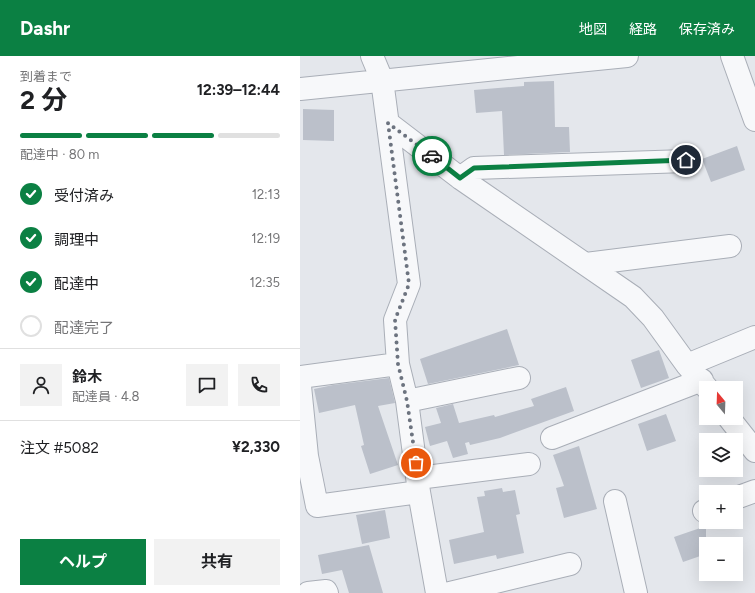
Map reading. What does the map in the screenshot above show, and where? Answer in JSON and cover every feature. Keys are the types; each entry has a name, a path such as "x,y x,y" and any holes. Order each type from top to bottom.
{"street":[{"path":"372,56 382,80 409,284 395,320 398,364 407,401 437,593"},
{"path":"300,89 553,59 627,56"},
{"path":"732,56 755,120"},
{"path":"388,123 460,178 633,297 653,318 699,378"},
{"path":"460,178 474,168 686,160"},
{"path":"586,264 730,246"},
{"path":"552,438 699,378 755,337"},
{"path":"300,376 398,364"},
{"path":"407,401 519,378"},
{"path":"300,386 307,456 317,506 529,464"},
{"path":"735,425 753,446"},
{"path":"743,495 755,490"},
{"path":"615,501 636,593"},
{"path":"450,593 570,564"},
{"path":"308,593 326,591 327,593"}],"building":[{"path":"554,81 555,127 569,127 570,152 504,155 502,111 476,113 474,90 524,86 524,82"},
{"path":"303,109 334,110 334,141 303,140"},
{"path":"737,146 745,170 711,182 702,159"},
{"path":"507,329 519,365 428,384 420,359"},
{"path":"659,350 669,378 641,388 631,360"},
{"path":"389,378 395,403 378,406 398,465 370,474 361,446 364,445 355,405 319,413 314,389 333,385"},
{"path":"566,387 574,411 500,438 470,445 469,442 465,443 468,454 453,458 447,441 430,446 425,427 441,423 436,408 453,404 459,423 494,415 495,417 534,406 531,399"},
{"path":"666,414 676,441 647,451 638,424"},
{"path":"579,446 597,509 564,518 556,488 564,486 553,455"},
{"path":"502,488 503,492 515,490 520,514 516,515 524,553 497,559 496,555 454,564 449,540 484,532 477,497 485,496 484,491"},
{"path":"385,510 390,538 362,544 356,515"},
{"path":"699,528 706,529 706,537 699,537 699,556 683,562 674,537"},
{"path":"369,545 383,593 349,593 342,570 322,574 318,555"}],"way so far":[{"path":"416,463 407,401 398,364 395,320 409,284 388,123 432,156"}],"route":[{"path":"432,156 460,178 474,168 686,160"}]}
